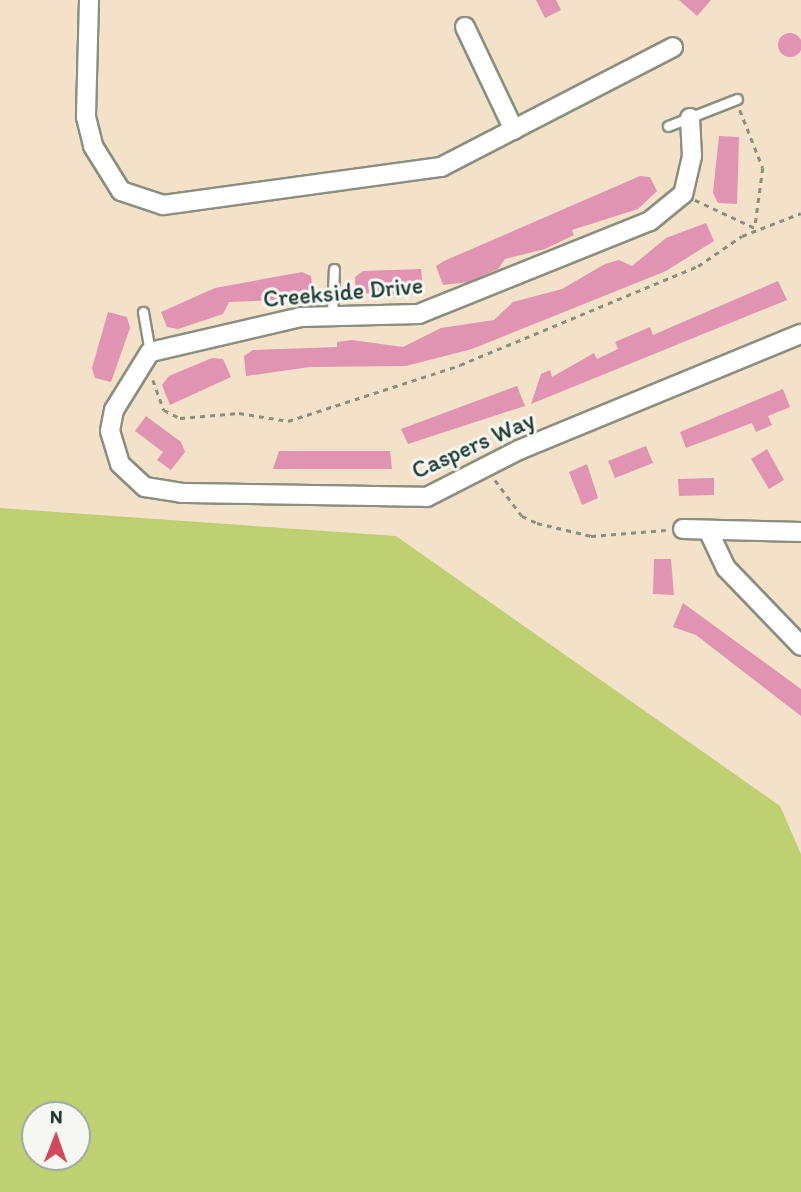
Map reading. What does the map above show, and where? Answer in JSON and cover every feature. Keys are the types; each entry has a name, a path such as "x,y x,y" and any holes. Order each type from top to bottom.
{"street":[{"path":"89,0 86,117 93,146 121,191 148,204 177,205 441,167 673,47"},
{"path":"465,27 514,130"},
{"path":"683,194 690,118"},
{"name":"Creekside Drive","path":"150,352 332,314 399,317 445,306 650,221 683,194"},
{"name":"Caspers Way","path":"150,352 123,390 110,431 120,464 145,487 181,493 427,496 519,450 801,334"},
{"path":"683,528 801,532"},
{"path":"708,530 726,568 801,646"}],"lane":[{"path":"668,127 737,99"},
{"path":"332,314 334,269"},
{"path":"143,312 150,352"}],"path":[{"path":"742,117 763,168 756,228"},
{"path":"683,194 756,228"},
{"path":"153,376 154,396 180,418 194,422 239,413 288,421 460,365 698,266 756,228 801,213"},
{"path":"491,475 522,516 580,535 683,528"}],"green space":[{"path":"0,508 396,536 780,806 801,854 801,1192 0,1192"}],"building":[{"path":"536,0 556,0 561,10 545,18"},
{"path":"679,0 711,0 697,16"},
{"path":"790,33 799,36 802,45 799,54 790,57 781,54 778,45 781,36"},
{"path":"719,136 739,137 737,204 718,203 713,193"},
{"path":"640,176 650,177 657,191 638,209 572,230 574,235 545,249 505,259 498,269 469,282 443,285 436,266 444,261"},
{"path":"706,223 714,241 666,271 472,349 406,366 310,367 246,376 244,356 253,350 337,347 337,342 352,340 403,347 441,328 494,320 513,302 562,289 605,264 619,260 632,266 666,238"},
{"path":"421,269 423,289 413,295 356,293 355,277 363,271"},
{"path":"302,272 311,276 313,293 304,299 229,302 223,314 178,329 167,327 161,312 215,288"},
{"path":"778,281 787,300 531,404 541,374 550,370 552,377 594,353 597,359 618,349 615,342 650,327 653,335"},
{"path":"108,312 127,317 130,328 111,382 95,378 92,368"},
{"path":"212,358 223,359 231,377 170,405 162,385 169,376"},
{"path":"517,386 525,406 408,444 401,429"},
{"path":"783,389 790,407 768,416 772,425 756,432 752,423 686,448 680,432"},
{"path":"146,416 181,442 185,452 171,470 157,460 163,452 135,431"},
{"path":"646,446 653,463 615,478 608,461"},
{"path":"767,449 784,480 769,489 751,459"},
{"path":"279,451 390,451 392,469 273,469"},
{"path":"587,464 598,498 582,505 569,472"},
{"path":"714,478 714,495 679,496 678,479"},
{"path":"654,559 671,559 674,595 653,594"},
{"path":"683,603 801,689 801,716 696,635 673,627"}]}
